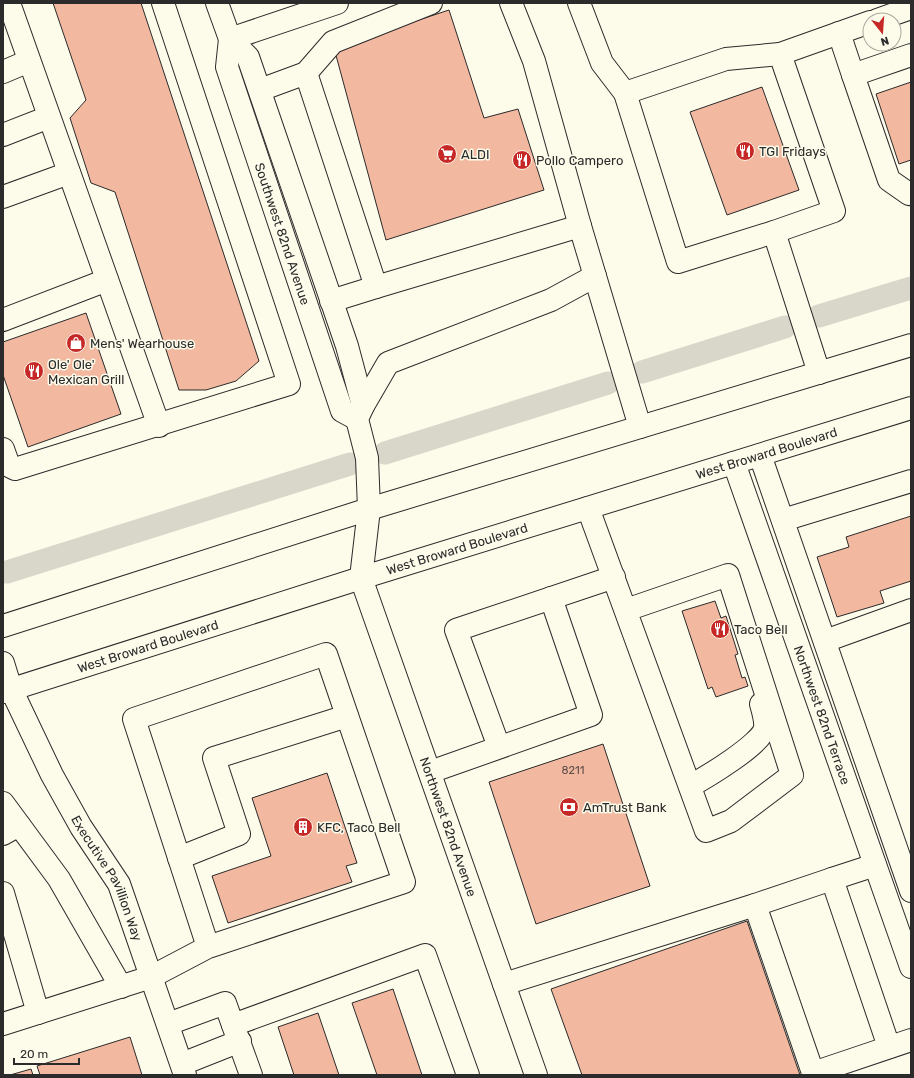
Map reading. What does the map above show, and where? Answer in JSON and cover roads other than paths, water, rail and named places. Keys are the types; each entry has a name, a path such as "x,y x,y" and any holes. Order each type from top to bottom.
{"main road":[{"path":"9,3 159,426"},
{"path":"3,449 9,466 15,469 159,426 288,384 163,3"},
{"name":"Southwest 82nd Avenue","path":"217,3 230,39 248,57 260,90 331,301 360,412 367,458 369,510 361,578"},
{"path":"230,39 337,3"},
{"path":"260,90 306,73 333,42 431,3"},
{"path":"511,3 534,61 580,226 640,427"},
{"path":"579,3 602,63 626,93 678,262 774,232 834,211 780,54"},
{"path":"900,12 911,8"},
{"path":"626,93 726,59 780,54 862,25"},
{"path":"839,33 889,180 909,194 911,193"},
{"name":"Southwest 82nd Avenue","path":"230,39 227,67 342,411 360,412"},
{"path":"853,75 911,55"},
{"path":"3,72 29,61"},
{"path":"306,73 376,287"},
{"path":"3,135 49,117"},
{"path":"3,197 69,173"},
{"path":"283,233 306,226"},
{"path":"331,301 580,226"},
{"path":"774,232 819,373"},
{"path":"360,412 388,363 551,300 595,276"},
{"path":"3,320 107,280"},
{"path":"3,626 369,510 911,345"},
{"name":"West Broward Boulevard","path":"7,690 361,578 911,408"},
{"name":"Northwest 82nd Terrace","path":"760,455 911,890"},
{"name":"Northwest 82nd Terrace","path":"734,463 911,967"},
{"path":"783,520 911,481"},
{"path":"588,508 706,831 731,821 792,774 728,575 626,610"},
{"path":"499,748 456,630 614,577"},
{"name":"Northwest 82nd Avenue","path":"361,578 536,1075"},
{"path":"430,772 590,715 551,598"},
{"path":"690,786 703,780 757,742 765,729 764,713 731,617 737,603"},
{"path":"825,641 911,610"},
{"path":"3,1024 151,977 208,947 404,882 326,654 134,719 208,947"},
{"name":"Executive Pavillion Way","path":"3,663 7,690 67,803 119,884 184,1069"},
{"path":"179,858 239,834 214,758 347,716"},
{"path":"3,803 11,830 59,879 121,987"},
{"path":"504,984 755,905 875,865"},
{"path":"832,879 889,1047"},
{"path":"3,893 38,1013"},
{"path":"755,905 813,1073 911,1040"},
{"path":"184,1069 236,1033 425,955 468,1075"},
{"path":"168,1024 225,1004 251,1075"}],"waterway":[{"path":"819,316 911,288"},
{"path":"642,372 785,327"},
{"path":"385,453 608,383"},
{"path":"7,572 350,464"}],"place":[{"name":"TGI Fridays","path":"745,151"},
{"name":"ALDI","path":"447,154"},
{"name":"Pollo Campero","path":"522,160"},
{"name":"Mens' Wearhouse","path":"76,343"},
{"name":"Ole' Ole' Mexican Grill","path":"34,371"},
{"name":"Taco Bell","path":"720,629"},
{"name":"AmTrust Bank","path":"569,807"},
{"name":"KFC, Taco Bell","path":"303,827"}]}
